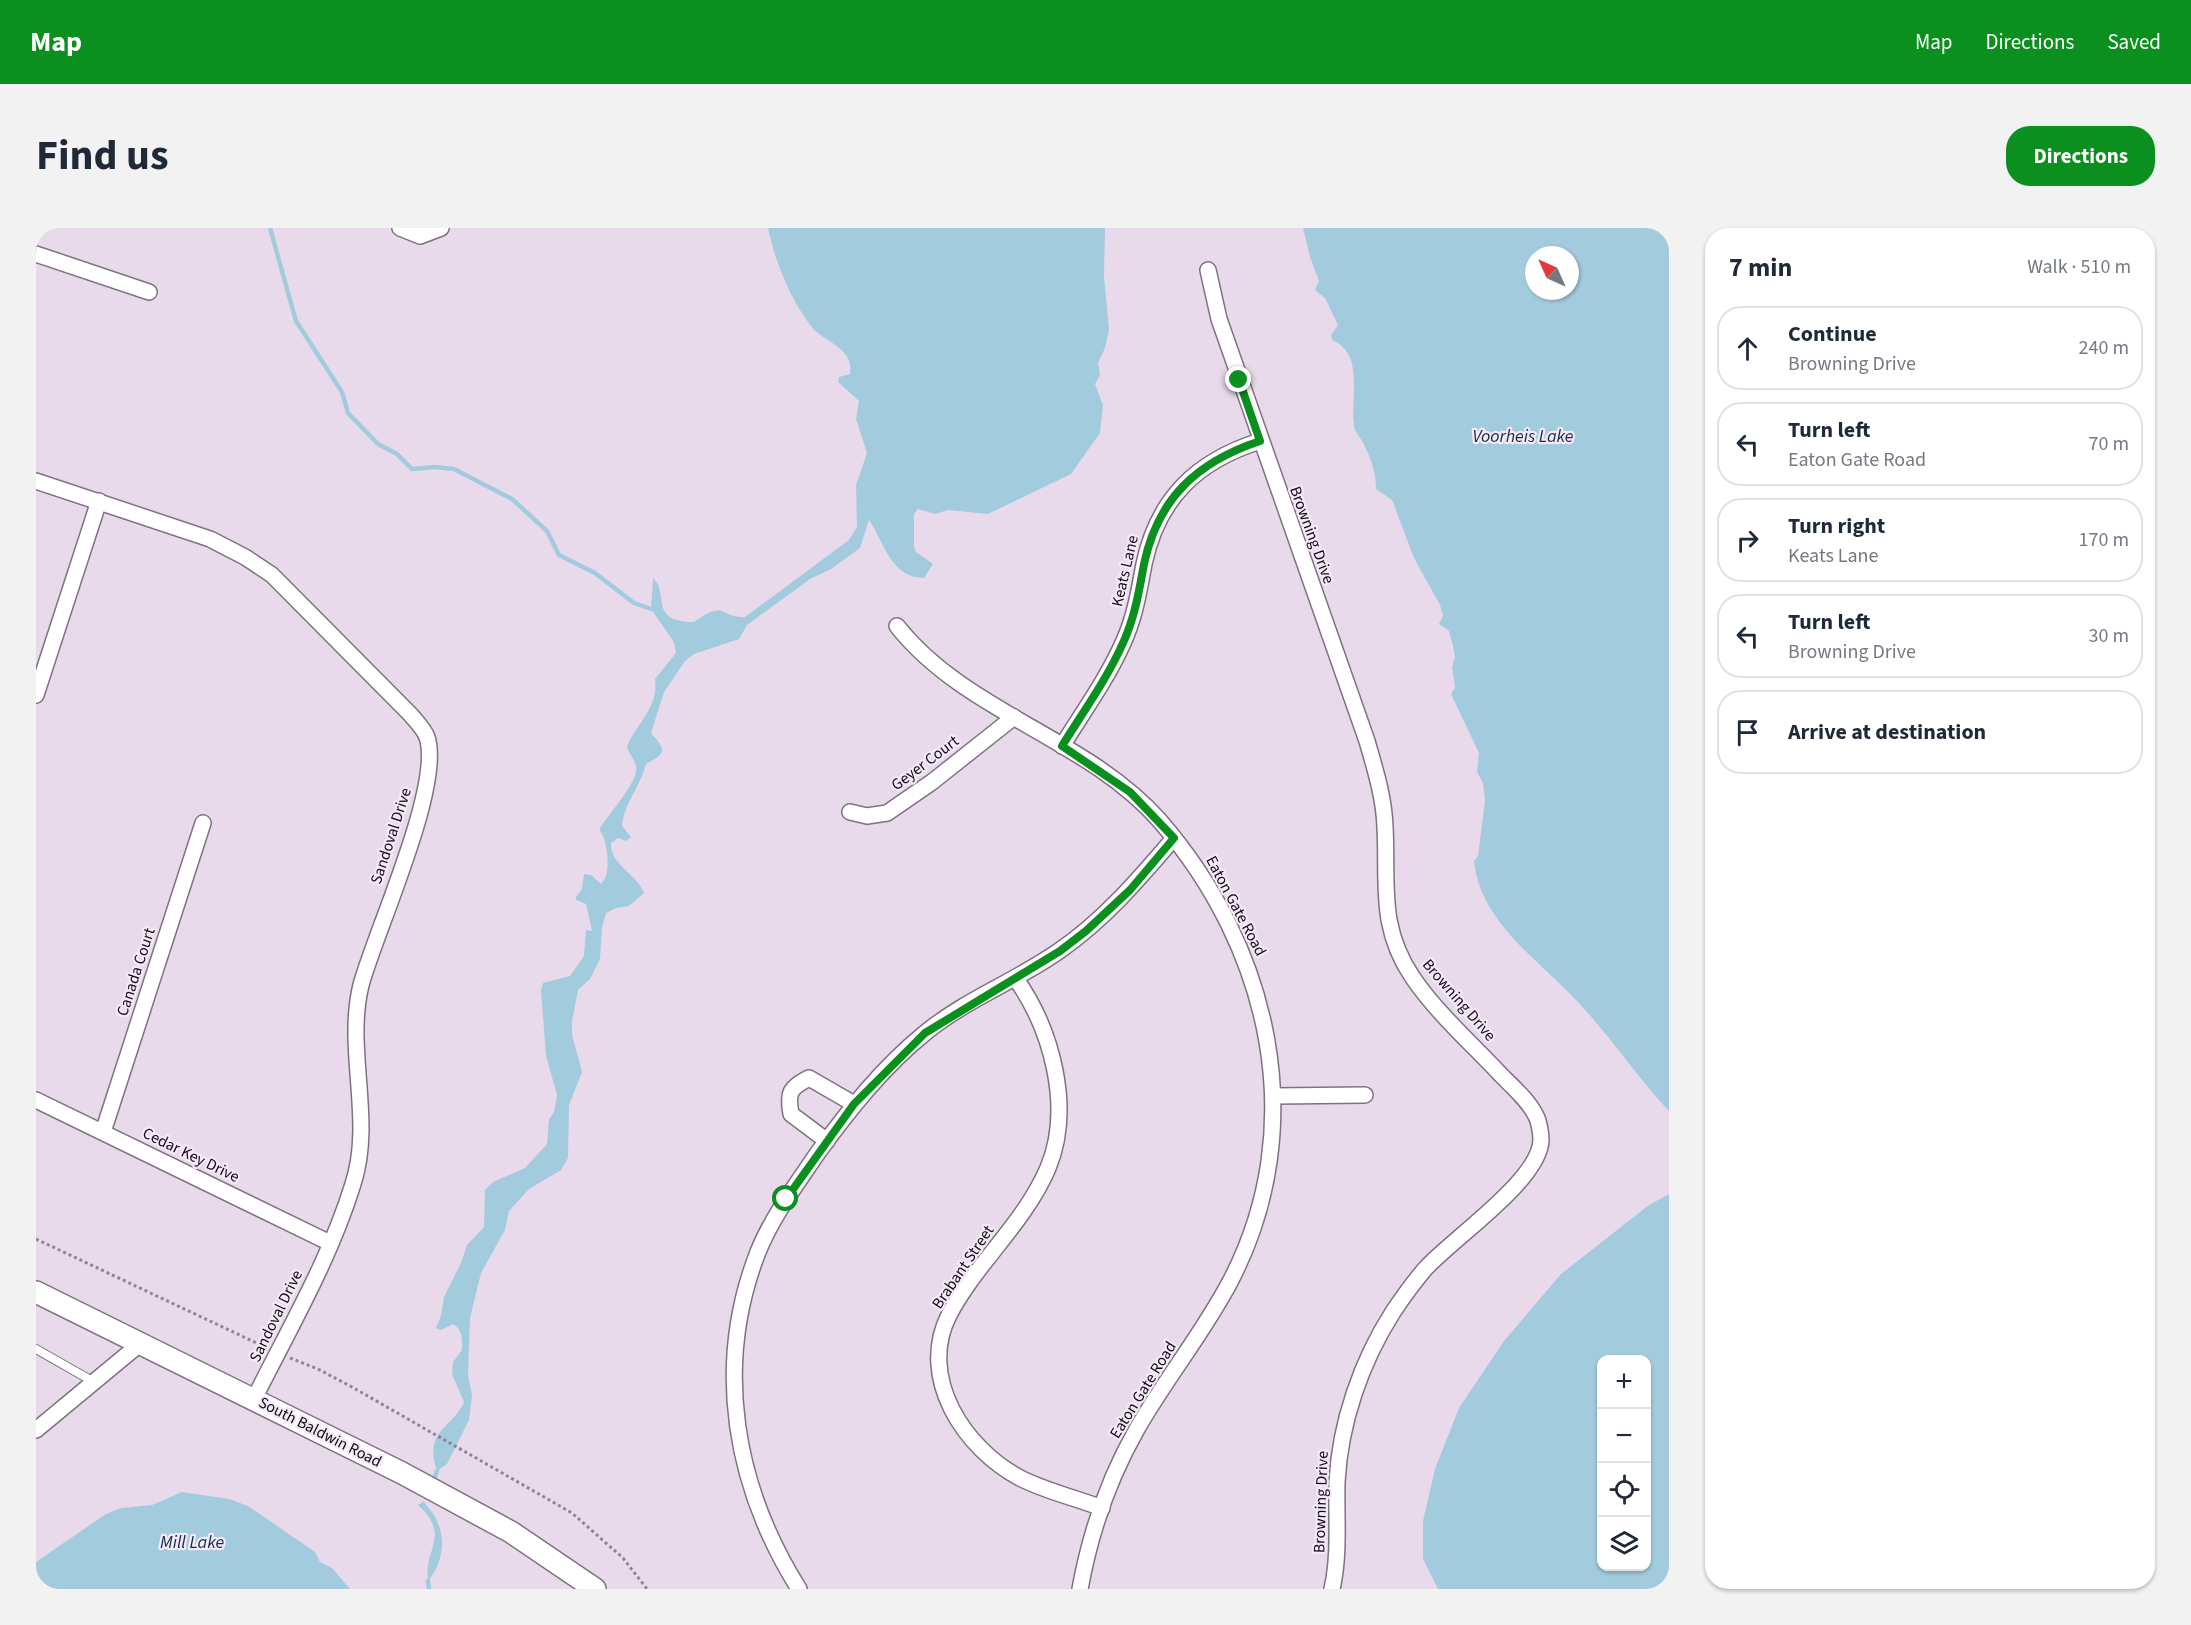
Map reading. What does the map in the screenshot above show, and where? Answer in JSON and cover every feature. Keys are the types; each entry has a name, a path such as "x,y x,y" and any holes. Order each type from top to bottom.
{"main road":[{"name":"South Baldwin Road","path":"36,1292 254,1399 511,1532 595,1589"}],"street":[{"path":"400,228 420,236 441,228"},
{"path":"36,254 149,292"},
{"name":"Browning Drive","path":"1208,270 1219,319 1260,441 1367,741 1380,788 1385,826 1384,895 1387,918 1396,948 1412,977 1537,1117 1541,1141 1535,1160 1516,1185 1426,1269 1393,1313 1367,1363 1354,1393 1340,1455 1337,1558 1332,1589"},
{"name":"Keats Lane","path":"1062,746 1123,644 1138,605 1154,528 1163,511 1202,467 1232,450 1260,441"},
{"name":"Sandoval Drive","path":"36,481 210,539 272,575 411,715 426,736 430,761 424,799 361,987 356,1027 361,1142 354,1183 330,1243 254,1399"},
{"path":"36,695 99,501"},
{"name":"Eaton Gate Road","path":"897,626 940,669 1130,792 1174,838 1191,858 1235,936 1253,978 1264,1020 1274,1096 1263,1194 1237,1268 1214,1311 1136,1430 1102,1508 1090,1543 1080,1589"},
{"name":"Geyer Court","path":"850,812 867,816 887,813 932,782 1014,717"},
{"name":"Canada Court","path":"103,1132 203,823"},
{"path":"799,1589 766,1531 749,1484 737,1431 734,1389 737,1338 743,1303 758,1251 786,1199 854,1104 925,1033 1016,979 1086,931 1130,890 1174,838"},
{"name":"Brabant Street","path":"1016,979 1043,1025 1056,1064 1056,1130 1049,1167 1029,1206 948,1317 940,1345 939,1365 944,1392 958,1422 981,1448 1020,1478 1102,1508"},
{"path":"827,1141 791,1114 788,1099 794,1086 809,1078 854,1104"},
{"path":"1274,1096 1365,1095"},
{"name":"Cedar Key Drive","path":"36,1100 330,1243"},
{"path":"36,1430 141,1343"}],"lane":[{"path":"36,1349 94,1382"}],"path":[{"path":"36,1239 277,1353 318,1369 572,1513 622,1558 647,1589"}],"water":[{"path":"768,228 1105,228 1104,276 1109,329 1105,348 1098,363 1100,375 1095,384 1103,405 1100,433 1071,474 988,514 948,510 935,514 918,509 914,514 914,547 916,552 933,564 924,578 904,572 896,565 869,520 860,548 831,569 810,579 747,625 739,639 694,654 685,661 664,692 651,733 662,748 661,754 646,764 623,818 622,826 631,837 626,841 618,838 611,843 615,857 641,886 644,893 629,906 616,908 606,913 602,927 600,959 590,979 578,990 572,1021 572,1035 582,1072 569,1105 568,1158 561,1170 529,1189 509,1211 505,1230 481,1273 470,1318 468,1375 472,1395 469,1420 447,1464 437,1471 434,1457 436,1438 464,1402 452,1374 453,1362 462,1350 460,1332 453,1324 441,1330 436,1328 441,1316 444,1297 467,1245 484,1227 485,1190 493,1182 525,1168 547,1144 549,1119 554,1112 557,1095 546,1056 541,990 543,983 570,976 584,956 586,930 592,931 586,904 576,900 576,897 582,889 584,874 591,875 601,884 604,880 607,855 600,829 634,778 636,764 627,746 651,706 655,679 676,653 674,642 651,609 653,578 658,584 665,612 680,621 694,622 704,615 717,611 745,617 849,540 857,527 856,485 867,453 856,419 859,401 838,382 839,377 850,374 848,358 837,346 816,332 796,304 779,266"},
{"name":"Voorheis Lake","path":"1303,228 1669,228 1669,1111 1590,1015 1514,939 1487,903 1474,861 1478,856 1485,801 1483,783 1477,772 1479,753 1451,694 1455,687 1452,667 1455,657 1449,631 1439,624 1443,616 1440,605 1414,558 1392,500 1376,489 1370,459 1354,427 1354,377 1349,355 1332,340 1331,335 1338,325 1325,298 1315,290 1319,281"},
{"path":"1669,1194 1669,1589 1438,1589 1423,1559 1423,1521 1435,1469 1459,1408 1504,1341 1561,1274 1649,1205"},
{"name":"Mill Lake","path":"182,1492 229,1499 248,1506 315,1552 320,1562 332,1568 350,1589 36,1589 36,1562 106,1514 121,1508 152,1505"},
{"path":"424,1501 439,1525 442,1541 440,1558 428,1581 429,1560 435,1534 428,1516 418,1505"}],"waterway":[{"path":"270,228 296,321 342,392 348,413 378,444 397,454 412,469 435,467 454,469 512,499 547,531 559,555 595,573 634,603 651,609"},
{"path":"433,1482 437,1471"},
{"path":"428,1581 429,1589"}],"route":[{"path":"786,1199 854,1104 925,1033 1016,979 1086,931 1130,890 1174,838 1155,815 1130,792 1062,746 1123,644 1138,605 1144,563 1154,528 1163,511 1202,467 1232,450 1260,441 1239,380"}]}
